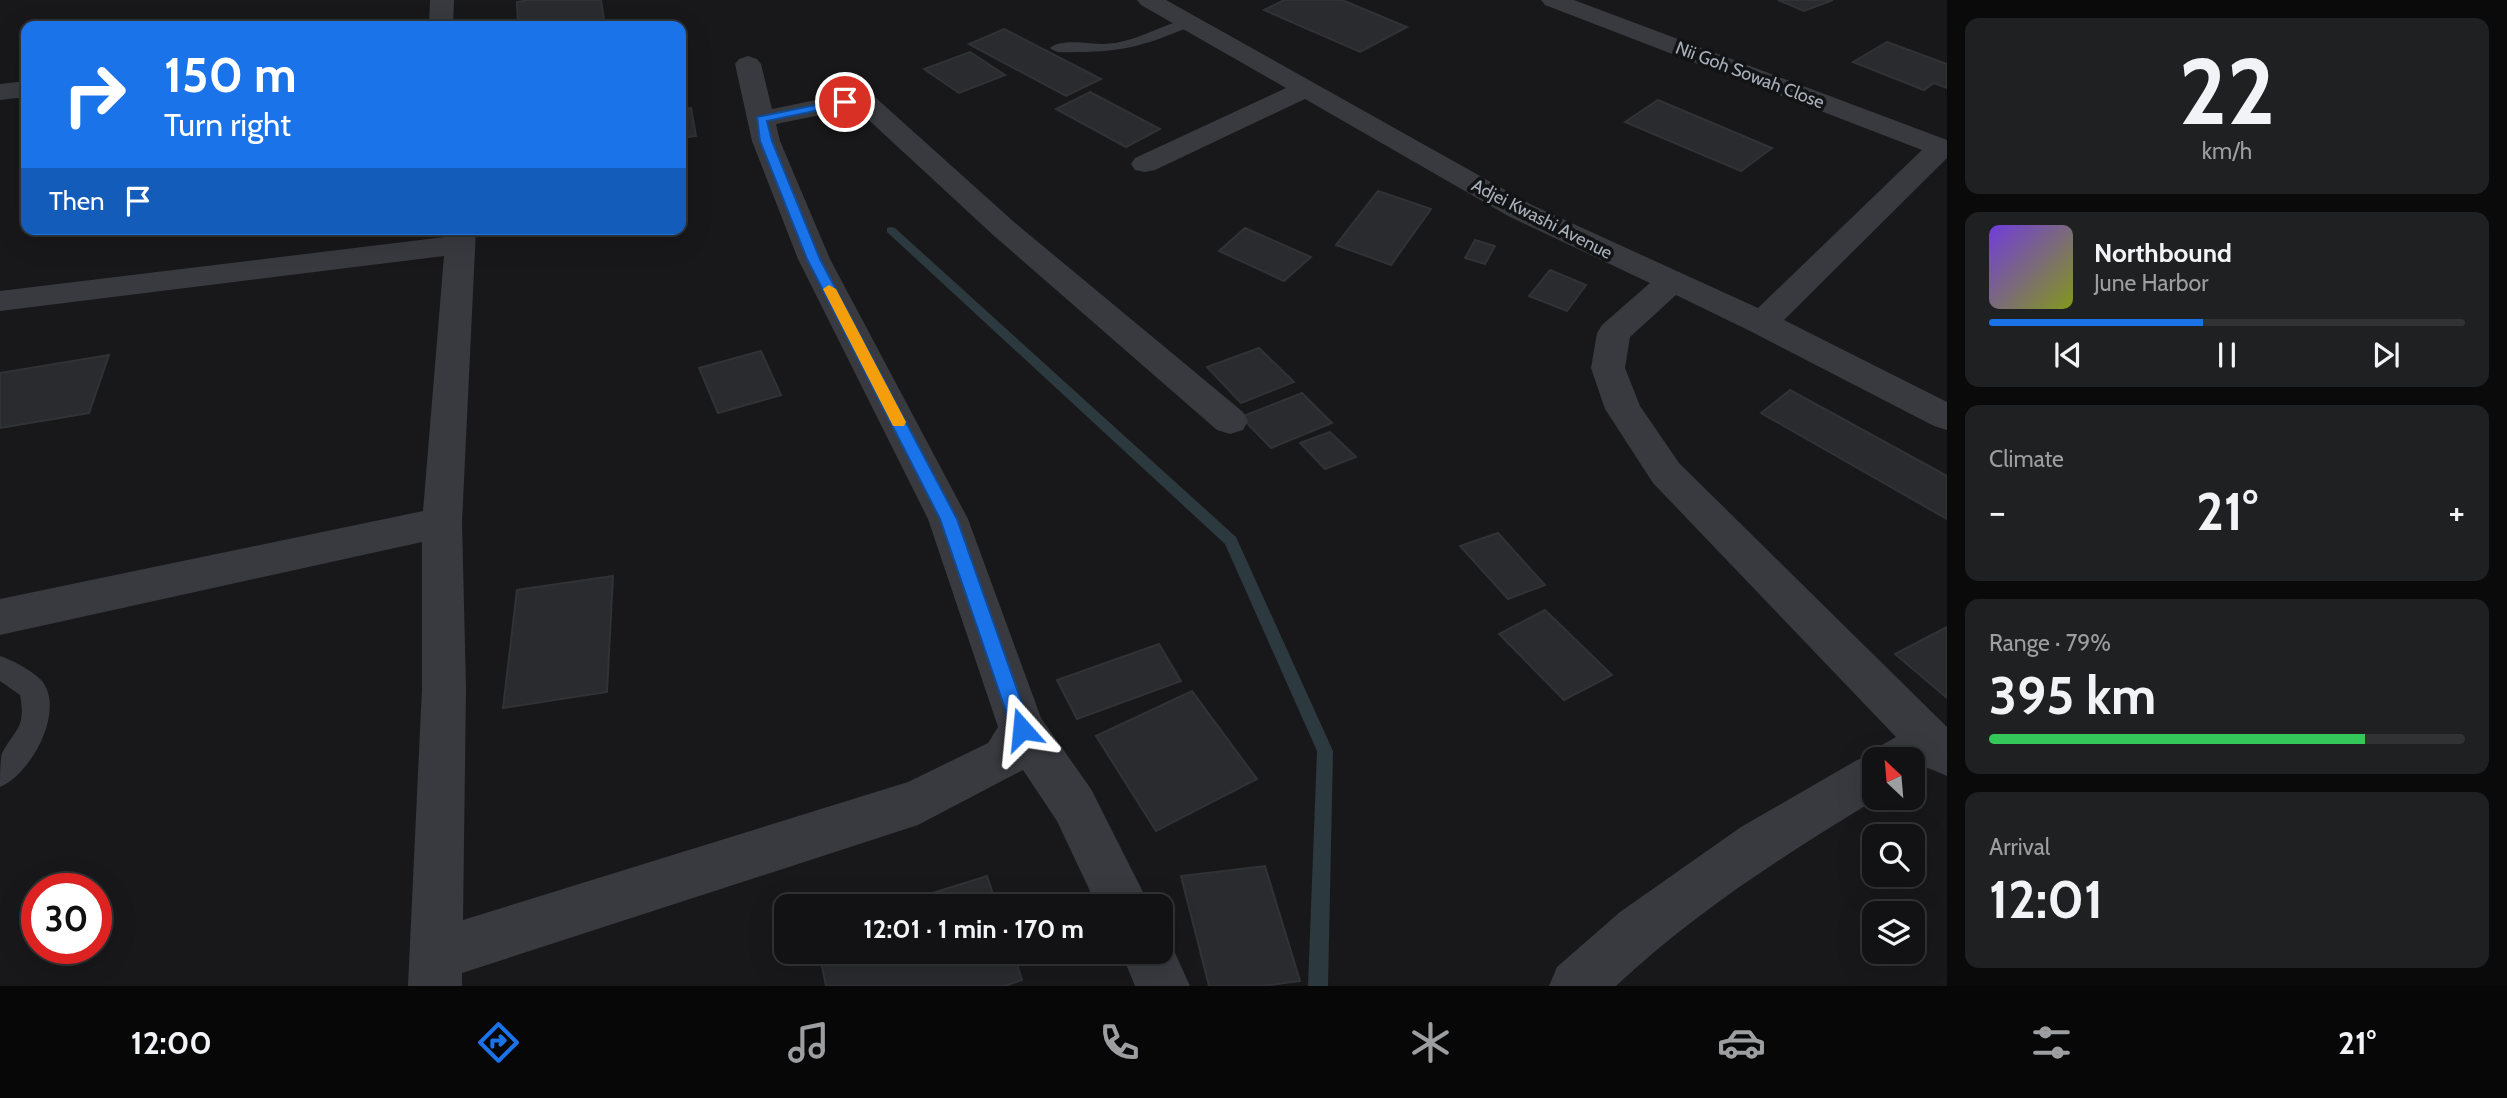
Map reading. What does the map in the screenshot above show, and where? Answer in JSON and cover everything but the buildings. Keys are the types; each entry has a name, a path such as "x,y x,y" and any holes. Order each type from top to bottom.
{"street":[{"path":"441,21 442,0"},
{"name":"Adjei Kwashi Avenue","path":"1149,0 1521,212 1670,283 1762,323 1947,417"},
{"name":"Nii Goh Sowah Close","path":"1553,0 1943,149"},
{"path":"1587,13 1621,0"},
{"path":"748,64 766,141 814,259 948,519 1022,729 1074,804 1118,894"},
{"path":"0,92 21,90"},
{"path":"1145,164 1303,90"},
{"path":"761,119 845,102 867,104 1003,228 1230,421"},
{"path":"1762,323 1943,149"},
{"path":"0,301 460,237 442,522 444,688 435,971 918,802 1005,758 1022,729"},
{"path":"1670,283 1614,333 1608,369 1623,409 1666,474 1920,747"},
{"path":"1,621 442,522"},
{"path":"1576,986 1638,930 1747,852 1862,782"},
{"path":"1153,964 1163,986"}],"lane":[{"path":"1057,48 1107,48 1134,44 1189,22"},
{"path":"0,667 32,689 37,709 36,724 15,758 0,774"}],"waterway":[{"path":"891,230 1231,541 1325,751 1318,986"}],"slow traffic":[{"path":"829,289 899,422"}],"route":[{"path":"845,102 761,119 766,141 814,259 948,519 1022,729"}]}
